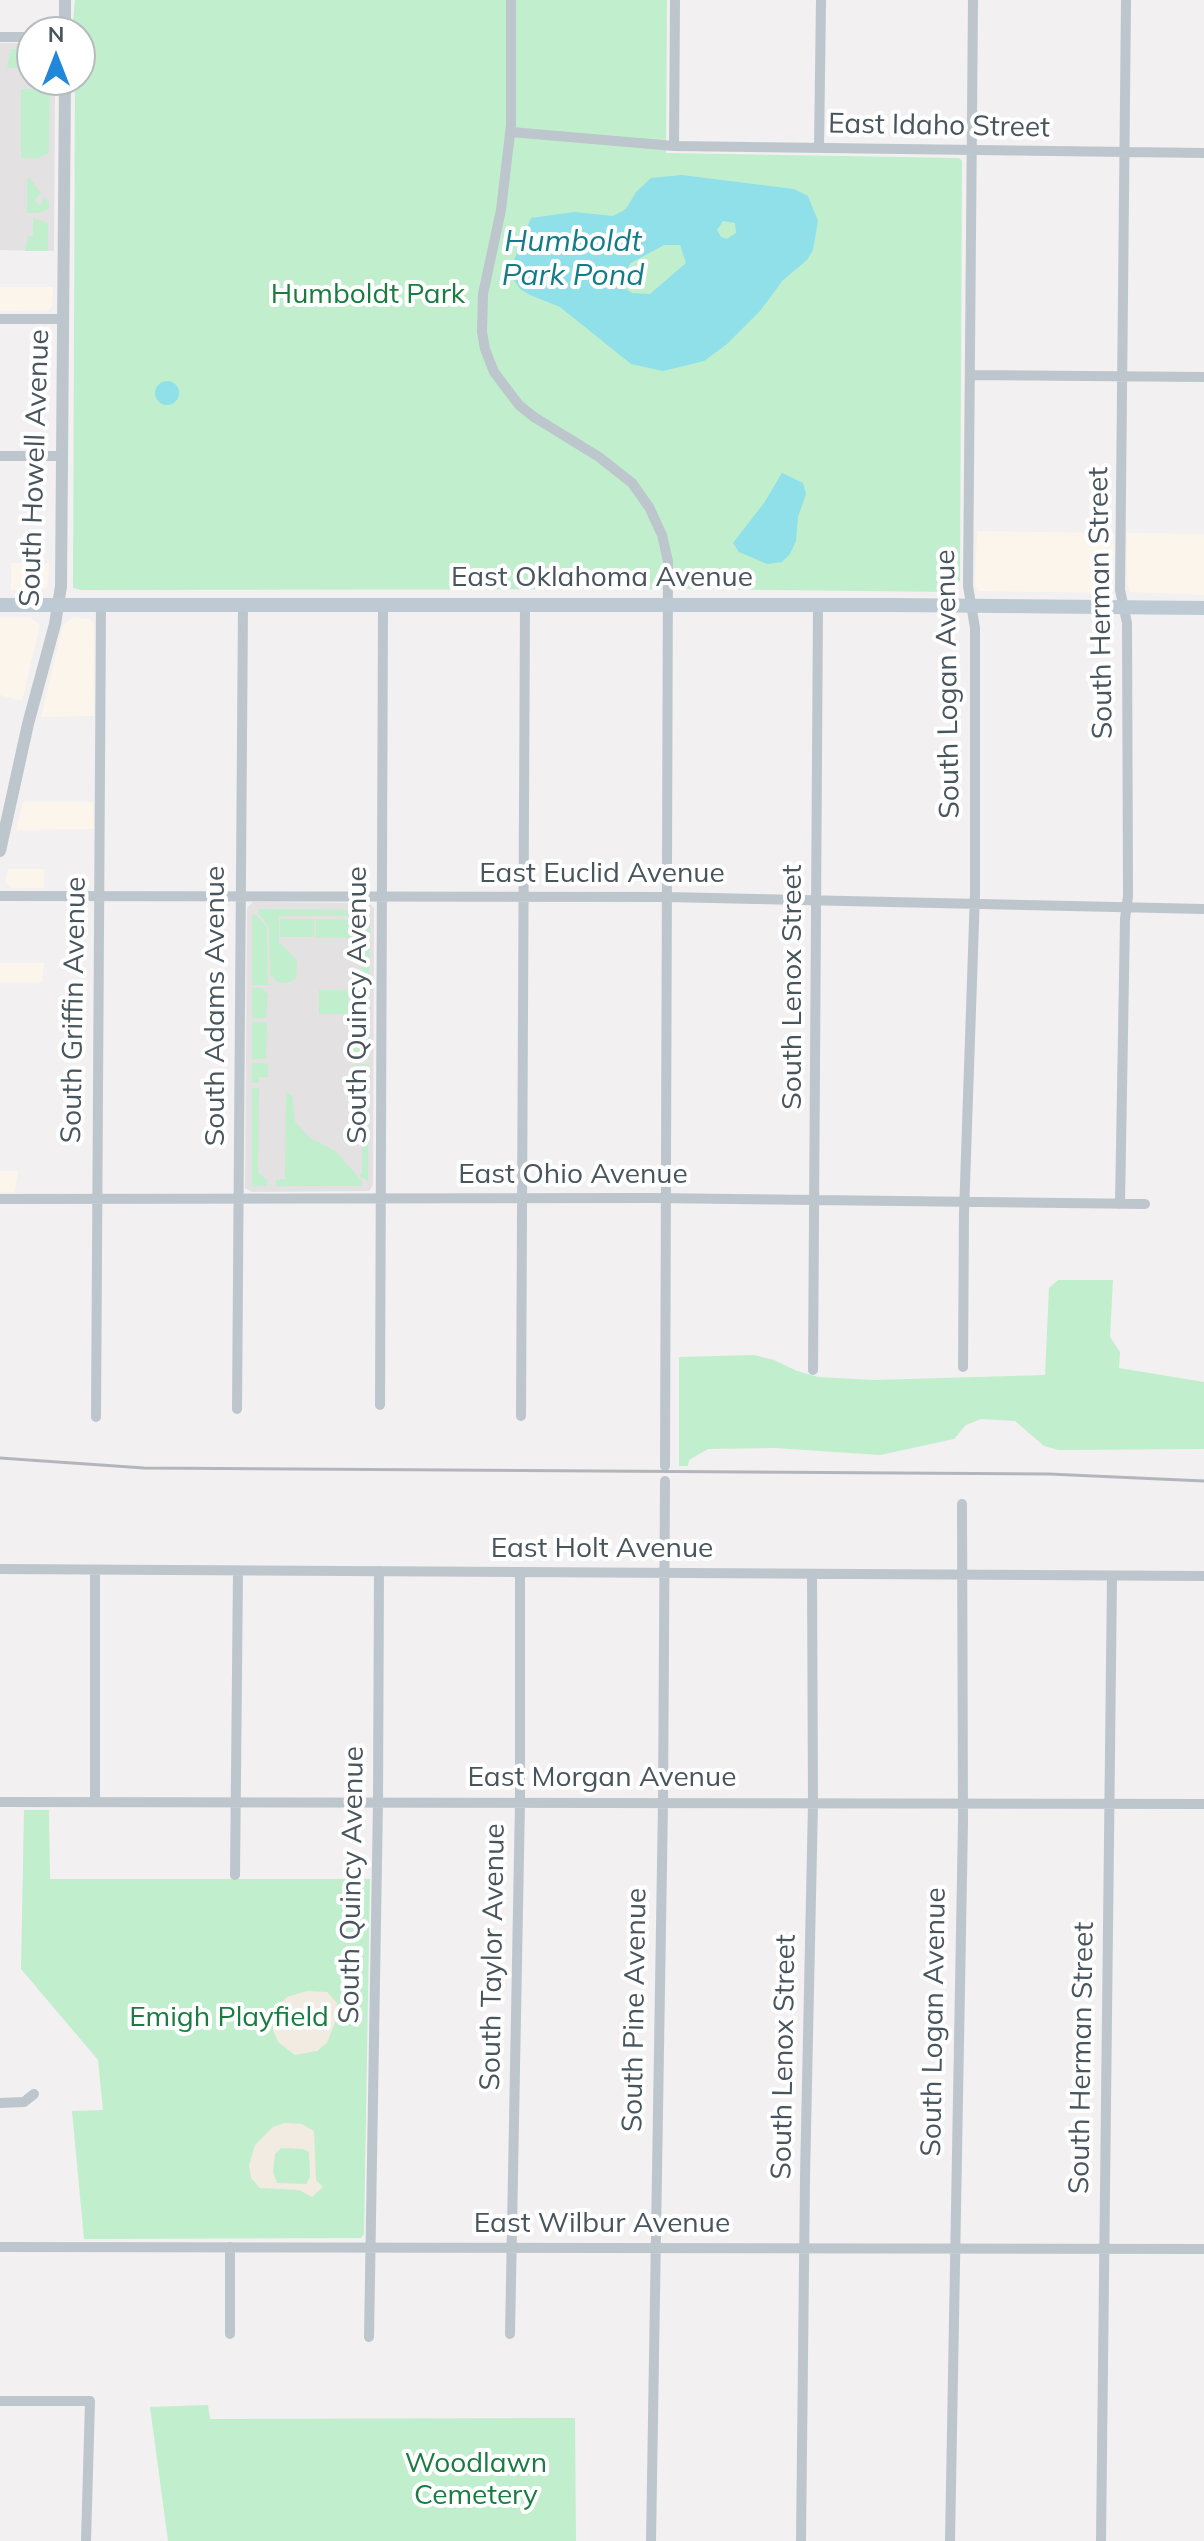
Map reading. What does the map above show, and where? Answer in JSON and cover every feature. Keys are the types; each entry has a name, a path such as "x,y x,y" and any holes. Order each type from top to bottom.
{"main road":[{"name":"East Oklahoma Avenue","path":"0,605 970,605 1204,608"}],"street":[{"path":"511,0 511,132 501,210 483,294 485,349 494,372 519,405 599,457 632,483 662,535 668,561 665,1466"},
{"path":"674,146 675,0"},
{"path":"819,148 821,0"},
{"name":"South Logan Avenue","path":"963,1367 964,1202 975,904 975,625 968,586 973,0"},
{"name":"South Herman Street","path":"1120,1204 1127,907 1127,623 1120,590 1126,0"},
{"name":"South Howell Avenue","path":"0,851 61,586 65,96"},
{"name":"East Idaho Street","path":"511,132 674,146 1204,153"},
{"path":"0,319 63,319"},
{"path":"970,375 1204,377"},
{"path":"0,456 62,456"},
{"name":"South Griffin Avenue","path":"96,1417 101,604"},
{"name":"South Adams Avenue","path":"237,1409 243,604"},
{"name":"South Quincy Avenue","path":"380,1405 383,604"},
{"path":"521,1416 525,604"},
{"name":"South Lenox Street","path":"813,1370 818,605"},
{"name":"East Euclid Avenue","path":"0,896 667,897 1204,909"},
{"name":"East Ohio Avenue","path":"0,1199 666,1199 1145,1204"},
{"name":"South Pine Avenue","path":"651,2541 665,1481"},
{"name":"South Logan Avenue","path":"950,2541 963,1803 962,1504"},
{"name":"East Holt Avenue","path":"0,1569 1204,1576"},
{"path":"95,1570 95,1802"},
{"path":"235,1875 238,1571"},
{"name":"South Quincy Avenue","path":"369,2337 379,1571"},
{"name":"South Taylor Avenue","path":"510,2334 520,1802 520,1572"},
{"name":"South Lenox Street","path":"801,2541 813,1803 812,1574"},
{"name":"South Herman Street","path":"1101,2541 1112,1576"},
{"name":"East Morgan Avenue","path":"0,1802 1204,1804"},
{"path":"0,2103 24,2102 34,2094"},
{"name":"East Wilbur Avenue","path":"0,2247 1204,2249"},
{"path":"230,2247 230,2334"},
{"path":"0,2401 90,2401 86,2541"}],"shaded area":[{"path":"0,43 16,43 16,96 55,96 54,251 0,250"},
{"path":"0,287 53,287 52,307 48,310 0,311"},
{"path":"977,531 1114,534 1113,588 1105,593 979,591 975,585"},
{"path":"1127,533 1204,534 1204,595 1130,592 1127,584"},
{"path":"11,563 49,563 48,586 42,591 11,590"},
{"path":"0,618 31,618 40,625 22,701 0,695"},
{"path":"72,618 90,619 94,625 94,716 41,717 63,625"},
{"path":"23,802 93,802 94,829 16,830"},
{"path":"8,869 44,869 44,888 11,888 5,882"},
{"path":"253,902 369,903 374,908 373,1185 369,1191 252,1192 245,1188 247,908"},
{"path":"0,963 44,963 42,982 0,982"},
{"path":"0,1171 18,1171 15,1192 0,1192"}],"green space":[{"name":"Humboldt Park","path":"75,0 667,0 666,153 959,158 962,161 960,580 957,589 949,592 73,588 75,96 96,96 96,16 74,16"},
{"path":"11,49 16,49 16,68 7,68"},
{"path":"21,96 50,96 49,153 38,158 21,158"},
{"path":"29,177 41,193 35,199 36,203 40,205 44,197 49,209 27,213"},
{"path":"33,218 48,223 48,251 25,251 28,236 33,236"},
{"path":"259,909 364,912 359,919 355,916 279,916 279,942 297,960 296,978 282,983 270,974 269,927 258,913"},
{"path":"255,914 267,927 268,985 252,985 252,916"},
{"path":"370,916 369,984 362,985 361,921"},
{"path":"280,919 314,919 314,937 280,937"},
{"path":"316,919 355,920 355,938 316,938"},
{"path":"252,988 262,988 268,995 266,1018 252,1018"},
{"path":"319,990 348,990 348,1014 319,1014"},
{"path":"352,992 369,993 369,1018 352,1017"},
{"path":"252,1022 267,1023 266,1059 252,1059"},
{"path":"354,1023 369,1023 369,1059 352,1057"},
{"path":"252,1063 268,1064 268,1077 259,1077 259,1083 252,1083"},
{"path":"369,1064 368,1181 359,1176 362,1173 362,1077 352,1077 352,1065"},
{"path":"252,1088 259,1088 258,1173 267,1180 267,1186 252,1186"},
{"path":"286,1092 292,1096 295,1122 309,1137 335,1151 362,1181 361,1186 276,1186 276,1180 285,1179"},
{"path":"1058,1280 1113,1280 1110,1337 1120,1352 1119,1368 1204,1382 1204,1449 1058,1450 1044,1446 1015,1421 981,1419 966,1425 954,1439 880,1455 775,1448 708,1449 689,1460 688,1466 679,1466 679,1357 754,1355 818,1377 874,1380 1045,1375 1049,1288"},
{"name":"Emigh Playfield","path":"24,1810 49,1810 50,1879 370,1879 364,2234 361,2238 84,2239 72,2111 103,2110 98,2060 21,1969"},
{"name":"Woodlawn Cemetery","path":"208,2405 210,2419 575,2418 576,2541 168,2541 150,2407"}],"sand":[{"path":"307,1991 327,1992 337,2003 336,2020 327,2043 317,2051 295,2055 278,2042 273,2021 287,1997"},
{"path":"284,2123 302,2124 314,2131 316,2180 323,2187 312,2197 299,2190 260,2188 251,2178 249,2165 255,2145 273,2127","holes":["281,2148 309,2152 310,2177 306,2184 277,2183 273,2172 275,2154"]}],"water":[{"name":"Humboldt Park Pond","path":"682,175 794,189 808,196 818,221 813,250 807,260 783,280 760,311 727,344 704,361 663,371 631,364 560,307 520,289 514,280 512,265 531,218 574,212 613,216 626,209 636,192 651,178","holes":["723,221 735,223 736,233 727,239 721,237 717,230","664,245 680,245 686,263 650,294 632,293 617,283 631,263"]},
{"path":"167,381 175,385 179,393 175,401 167,405 159,401 155,393 159,385"},
{"path":"782,473 803,483 806,494 798,517 796,541 790,554 782,562 767,564 739,552 733,543 764,503"}],"railway":[{"path":"0,1458 144,1468 1049,1474 1204,1481"}]}
